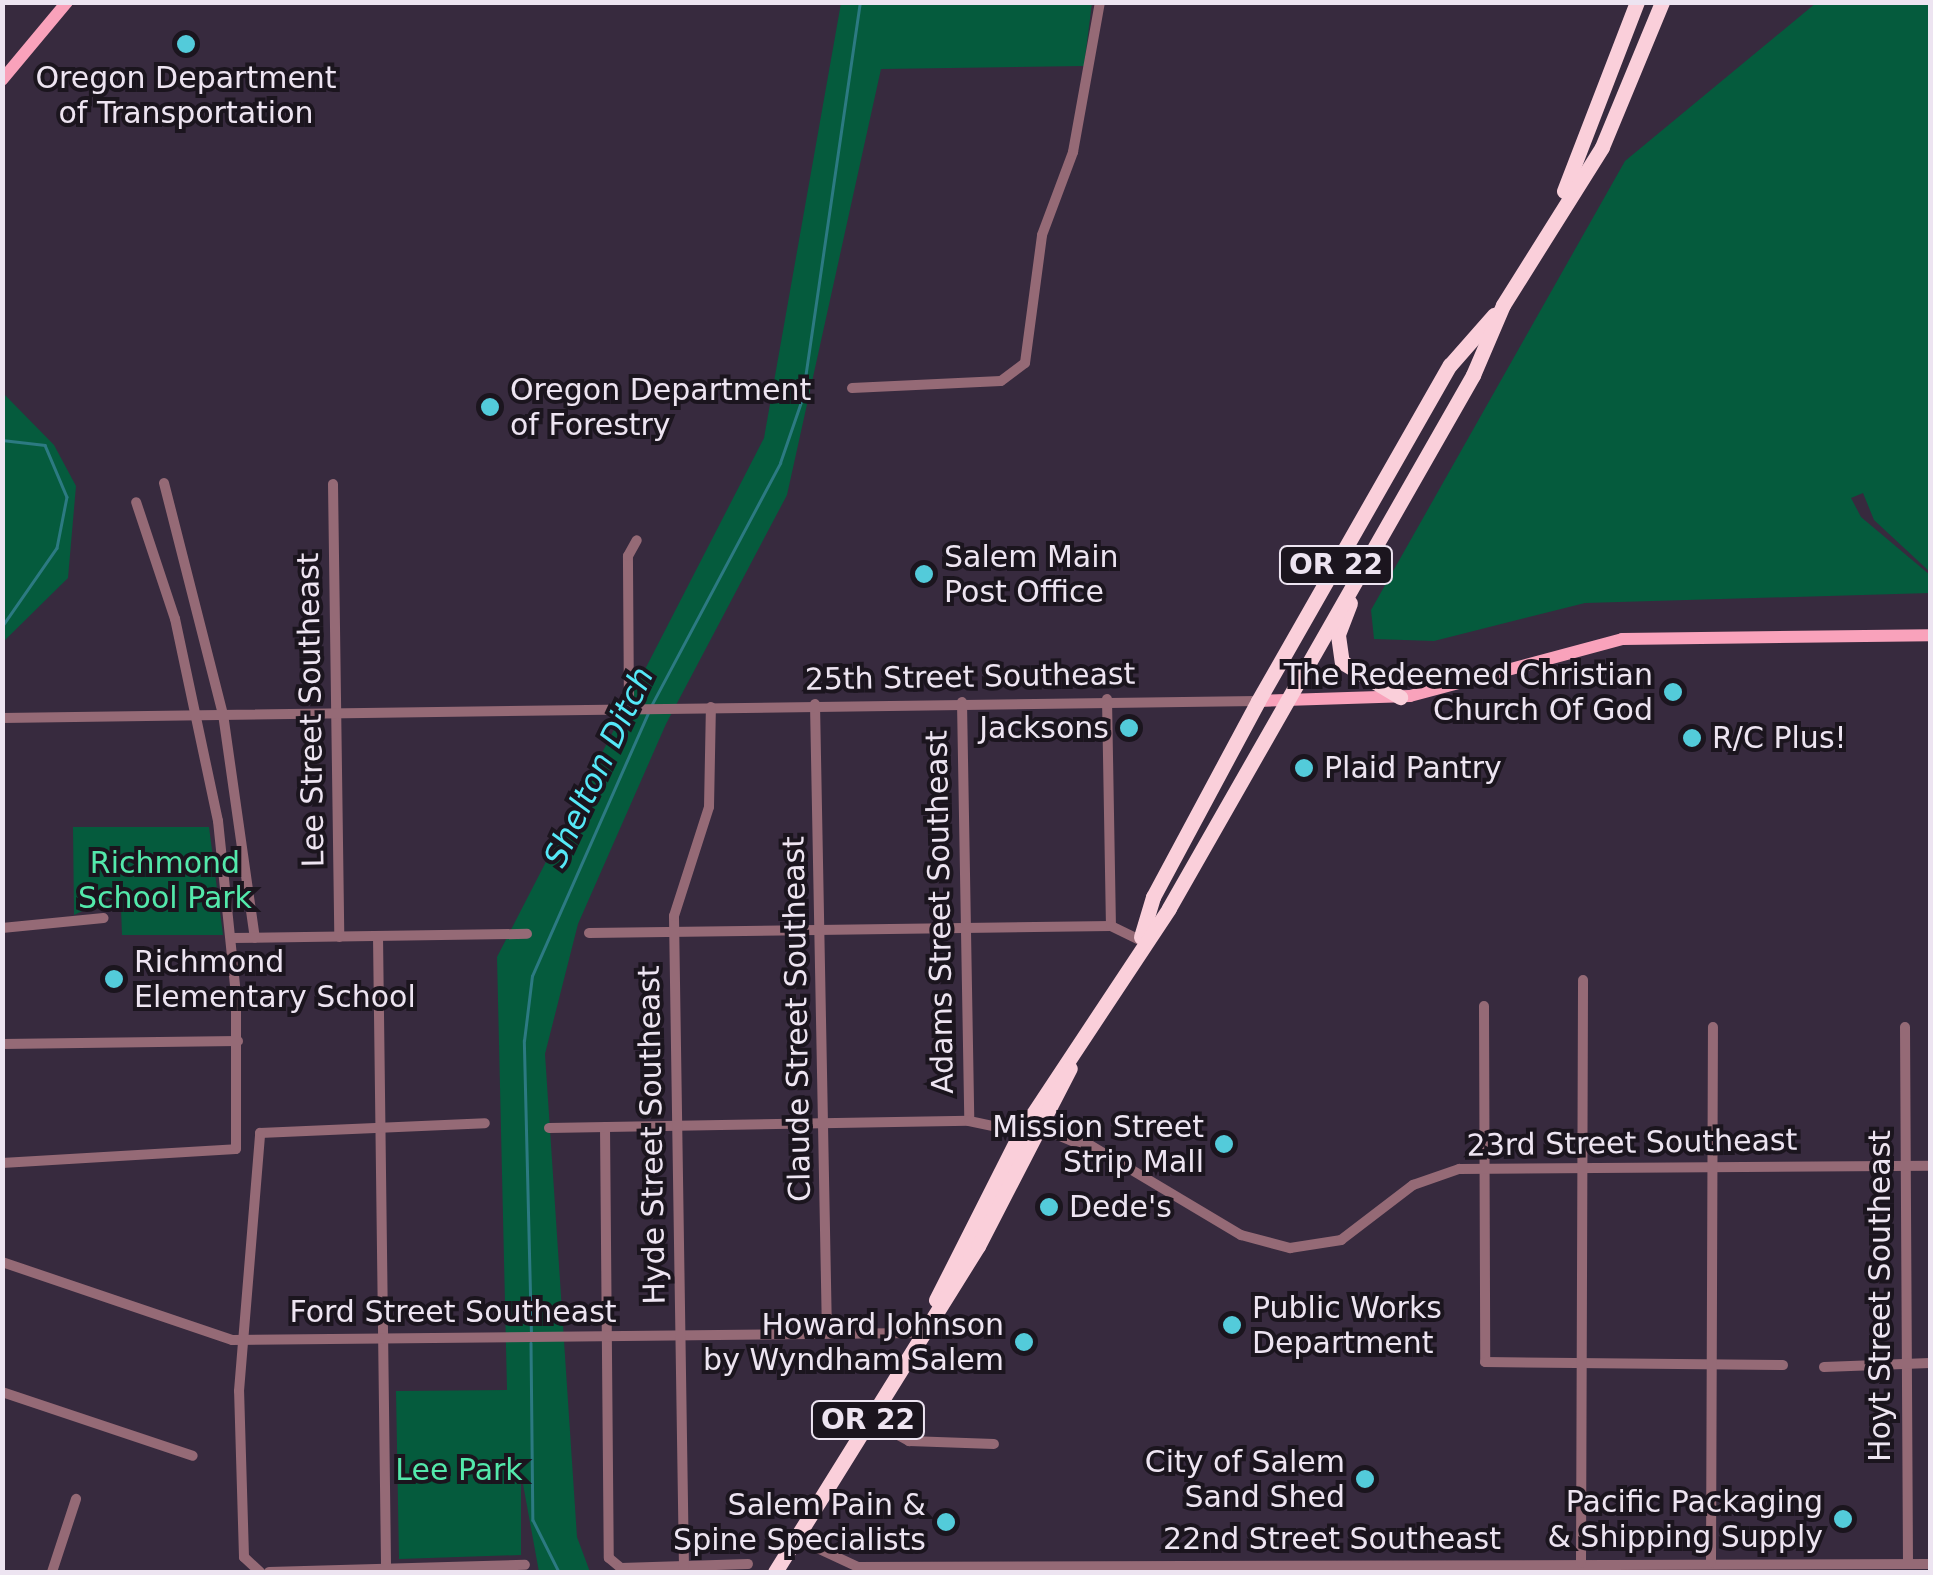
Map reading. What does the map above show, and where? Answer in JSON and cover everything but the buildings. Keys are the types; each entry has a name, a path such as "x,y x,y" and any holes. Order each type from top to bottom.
{"highway":[{"name":"OR 22","path":"1556,214 1637,2"},
{"name":"OR 22","path":"936,1300 1021,1132 1074,1056 1140,940 1169,908 1366,562 1503,305 1556,214 1602,147 1662,2"},
{"name":"OR 22","path":"1140,940 1153,897 1258,701 1450,365 1503,305"},
{"path":"1366,562 1337,649 1356,676 1400,697"},
{"name":"OR 22","path":"775,1572 800,1540 916,1333 1013,1182 1046,1125 1074,1056"},
{"path":"1013,1182 1021,1132"},
{"name":"OR 22","path":"788,1572 800,1540"}],"main road":[{"path":"2,80 67,2"},
{"name":"25th Street Southeast","path":"1258,701 1400,697 1610,641 1930,635"}],"street":[{"path":"852,388 1001,380 1025,362 1042,235 1073,152 1100,2"},
{"path":"164,483 224,714 254,938"},
{"name":"Lee Street Southeast","path":"333,484 340,937"},
{"path":"2,1163 233,1154 238,1041 232,938 199,715 136,502"},
{"path":"629,709 628,556 637,540"},
{"path":"1107,699 1111,926"},
{"name":"25th Street Southeast","path":"2,718 1107,699 1258,701"},
{"name":"Adams Street Southeast","path":"962,702 969,1121"},
{"name":"Claude Street Southeast","path":"815,704 828,1332"},
{"name":"Hyde Street Southeast","path":"684,1568 674,933 677,888 709,807 711,707"},
{"path":"2,928 104,918"},
{"path":"589,933 1111,926 1140,940"},
{"path":"232,938 527,934"},
{"path":"378,936 386,1568"},
{"path":"1581,1563 1583,980"},
{"path":"1484,1006 1485,1362 1581,1366 1783,1365"},
{"path":"1711,1563 1713,1027"},
{"name":"Hoyt Street Southeast","path":"1905,1027 1908,1564"},
{"path":"2,1044 238,1041"},
{"path":"549,1128 969,1121 1021,1132"},
{"path":"255,1571 242,1339 262,1130 485,1124"},
{"name":"23rd Street Southeast","path":"1046,1125 1240,1235 1290,1248 1359,1231 1428,1177 1483,1168 1930,1166"},
{"path":"605,1127 612,1564 684,1568 748,1564"},
{"name":"Ford Street Southeast","path":"2,1262 242,1339 916,1333"},
{"path":"1824,1367 1930,1363"},
{"path":"2,1392 193,1456"},
{"path":"869,1419 910,1440 994,1444"},
{"path":"52,1572 76,1499"},
{"name":"22nd Street Southeast","path":"800,1540 858,1568 1930,1564"},
{"path":"269,1572 464,1570 525,1565"}],"green space":[{"name":"Lee Park","path":"841,3 1092,3 1084,66 881,69 787,495 666,724 578,924 545,1054 577,1537 590,1572 539,1572 521,1473 521,1555 399,1559 396,1391 507,1390 497,957 764,438"},
{"path":"1816,3 1930,3 1930,572 1874,520 1863,493 1851,498 1861,517 1930,575 1930,593 1585,603 1434,641 1374,639 1371,610 1625,161"},
{"path":"2,392 54,445 76,486 68,578 3,642"},
{"name":"Richmond School Park","path":"73,827 209,827 223,935 122,935 121,908 109,898 74,915"}],"waterway":[{"name":"Shelton Ditch","path":"651,706 780,463 802,399 860,2"},
{"path":"2,440 45,445 67,497 57,548 2,627"},
{"name":"Shelton Ditch","path":"531,1335 524,1041 532,976 648,713"},
{"name":"Shelton Ditch","path":"531,1343 533,1520 559,1572"}],"place":[{"name":"Oregon Department of Transportation","path":"186,44"},
{"name":"Oregon Department of Forestry","path":"490,407"},
{"name":"Salem Main Post Office","path":"924,574"},
{"name":"The Redeemed Christian Church Of God","path":"1673,692"},
{"name":"Jacksons","path":"1129,728"},
{"name":"R/C Plus!","path":"1692,738"},
{"name":"Plaid Pantry","path":"1304,768"},
{"name":"Richmond Elementary School","path":"114,979"},
{"name":"Mission Street Strip Mall","path":"1224,1144"},
{"name":"Dede's","path":"1049,1207"},
{"name":"Public Works Department","path":"1232,1325"},
{"name":"Howard Johnson by Wyndham Salem","path":"1024,1342"},
{"name":"City of Salem Sand Shed","path":"1365,1479"},
{"name":"Pacific Packaging & Shipping Supply","path":"1843,1519"},
{"name":"Salem Pain & Spine Specialists","path":"946,1522"}]}
